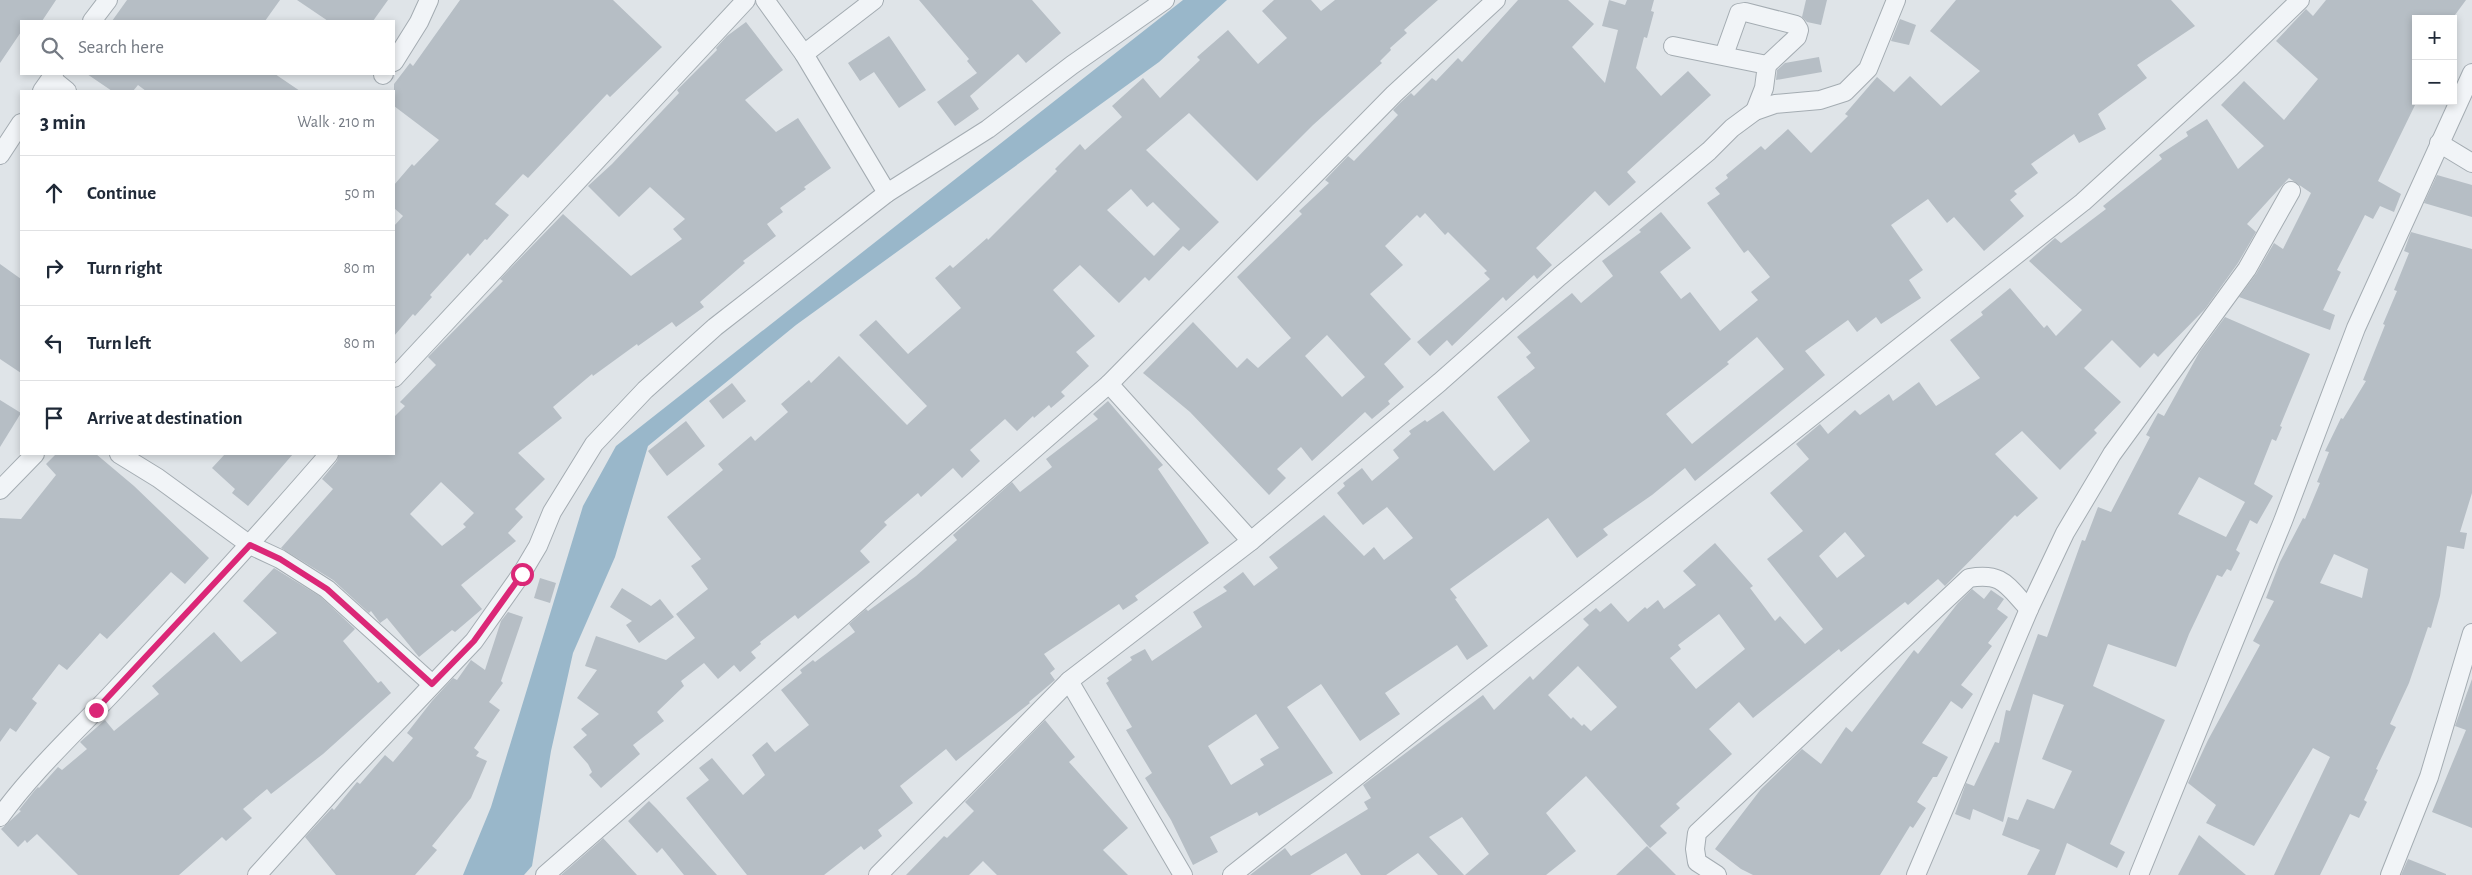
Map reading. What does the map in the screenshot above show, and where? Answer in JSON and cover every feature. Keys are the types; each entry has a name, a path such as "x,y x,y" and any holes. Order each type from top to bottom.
{"street":[{"path":"93,20 108,0"},
{"path":"395,58 419,22 429,0"},
{"path":"396,372 746,0"},
{"path":"765,0 804,54 887,193"},
{"path":"804,54 874,0"},
{"path":"257,875 295,831 488,624 526,567 538,546 552,512 594,444 613,421 645,390 715,327 887,193 988,129 1072,65 1165,0"},
{"path":"546,875 1109,384 1394,94 1496,0"},
{"path":"878,875 1069,681 1251,541 1440,382 1560,276 1755,111 1775,104 1820,100 1845,92 1868,69 1896,0"},
{"path":"1232,875 2083,202 2231,67 2300,0"},
{"path":"1724,55 1739,13 1744,12 1796,25 1799,30 1797,37 1767,65 1764,88 1755,111"},
{"path":"1673,46 1767,65"},
{"path":"2138,875 2283,521 2356,328 2472,73"},
{"path":"49,81 65,90"},
{"path":"0,154 20,124"},
{"path":"2439,143 2472,163"},
{"path":"1916,875 2029,609 2065,533 2112,454 2247,269 2291,192"},
{"path":"1109,384 1251,541"},
{"path":"0,490 33,455"},
{"path":"120,455 158,478 250,545 280,559 327,589 432,684"},
{"path":"0,818 17,794 50,756 96,710 250,545 327,455"},
{"path":"1717,875 1697,862 1694,849 1697,833 1969,578 1992,575 2000,579 2029,609"},
{"path":"2390,875 2429,777 2472,634"},
{"path":"1069,681 1183,875"}],"water":[{"path":"1183,0 1227,0 1159,62 796,325 648,446 615,557 573,653 551,751 532,866 524,875 463,875 491,807 583,506 616,446"}],"building":[{"path":"0,0 56,0 43,20 20,20 20,33 0,63"},
{"path":"127,0 280,0 266,20 113,20"},
{"path":"297,0 388,0 374,20 327,20"},
{"path":"460,0 613,0 662,47 610,97 607,94 528,178 523,174 495,204 509,215 470,256 468,253 430,295 432,297 415,316 413,314 395,335 395,225 403,216 395,209 395,184 412,164 414,166 439,140 395,107 394,84 410,63 413,66"},
{"path":"919,0 1032,0 1061,33 1026,63 1018,54 970,96 979,109 955,126 937,102 977,73 967,61 969,59"},
{"path":"1274,0 1311,0 1321,11 1335,0 1438,0 1404,30 1407,33 1390,48 1391,50 1380,61 1382,63 1313,125 1257,181 1189,113 1146,150 1219,222 1189,251 1183,246 1149,281 1145,277 1119,303 1080,265 1053,290 1095,336 1076,352 1089,366 1061,392 1065,396 1051,408 1049,405 1034,418 1033,416 1017,431 1005,419 970,450 980,461 962,478 953,468 921,497 918,493 884,522 887,525 860,551 870,562 798,619 795,615 760,642 761,644 751,652 756,658 740,672 734,665 718,679 704,663 681,681 684,686 657,712 664,721 633,745 640,754 601,788 589,775 592,772 588,764 573,747 587,735 581,729 599,714 577,698 597,670 585,666 596,636 666,660 695,638 676,614 708,589 691,566 701,559 667,517 723,470 718,464 751,436 755,441 788,412 781,404 809,380 811,383 839,356 907,425 927,406 859,335 876,320 908,354 961,308 935,278 950,265 953,268 987,238 988,240 1057,171 1055,169 1080,144 1085,150 1122,117 1112,106 1143,78 1160,98 1200,60 1197,57 1228,30 1258,64 1287,38 1262,11","holes":["1131,189 1147,207 1153,202 1180,229 1154,256 1107,210"]},
{"path":"1518,0 1568,0 1594,24 1572,47 1605,83 1618,30 1602,26 1609,0 1625,5 1627,0 1654,0 1651,11 1654,12 1647,38 1644,37 1636,68 1661,96 1688,71 1711,95 1627,172 1636,182 1609,206 1595,191 1536,248 1552,265 1537,279 1534,275 1506,301 1503,297 1452,346 1447,340 1430,356 1417,342 1490,279 1484,273 1487,271 1448,232 1445,235 1425,213 1420,218 1417,215 1385,246 1403,265 1370,294 1411,339 1384,364 1404,387 1388,401 1390,404 1372,419 1365,412 1312,461 1301,447 1277,469 1286,478 1269,495 1190,412 1143,373 1193,322 1237,368 1247,358 1258,368 1291,338 1237,277 1302,214 1299,211 1329,183 1325,180 1348,156 1354,161 1398,115 1393,110 1401,102 1411,93 1414,96 1432,78 1436,81 1458,58 1462,62","holes":["1327,335 1365,377 1342,397 1305,356"]},
{"path":"1806,0 1827,0 1821,25 1807,22 1802,17"},
{"path":"1956,0 2171,0 2195,26 2137,65 2147,78 2098,114 2106,129 2079,143 2074,134 2031,164 2038,173 2014,191 2017,194 2010,200 2024,216 1984,251 1954,217 1947,223 1928,199 1891,225 1923,270 1909,280 1921,298 1881,324 1876,317 1857,332 1848,320 1805,351 1825,375 1695,481 1685,468 1652,495 1603,529 1608,535 1577,558 1548,518 1450,589 1488,646 1467,660 1457,645 1385,693 1400,714 1360,741 1321,684 1287,707 1333,773 1259,816 1257,812 1210,837 1218,852 1193,865 1171,820 1145,778 1152,773 1126,730 1132,727 1106,683 1109,681 1107,678 1132,660 1130,657 1145,649 1152,661 1202,627 1193,612 1227,591 1223,587 1243,572 1254,586 1278,568 1269,557 1324,515 1364,556 1374,547 1384,560 1413,538 1387,507 1363,525 1337,493 1345,486 1343,483 1362,468 1372,481 1399,458 1393,450 1411,434 1409,431 1425,420 1427,422 1443,411 1494,471 1530,441 1497,397 1535,368 1526,357 1531,353 1517,337 1572,293 1581,303 1613,276 1602,261 1641,232 1639,230 1661,212 1691,248 1660,272 1681,299 1690,292 1720,331 1758,300 1751,292 1770,277 1748,250 1744,253 1707,203 1720,194 1715,188 1728,178 1726,175 1761,146 1765,150 1788,129 1811,153 1848,116 1845,114 1877,77 1894,92 1910,76 1941,106 1980,71 1930,31","holes":["1757,337 1784,369 1692,444 1666,414 1729,364 1727,362","1256,714 1279,748 1260,759 1264,765 1231,785 1208,746"]},
{"path":"2326,0 2466,0 2455,15 2412,15 2412,105 2415,105 2378,181 2401,194 2394,212 2380,206 2373,219 2365,215 2337,270 2341,272 2323,310 2335,315 2330,330 2239,297 2256,274 2274,243 2283,249 2311,193 2289,178 2247,224 2256,232 2238,263 2205,309 2158,357 2154,353 2140,368 2112,340 2084,368 2121,402 2094,430 2097,433 2060,470 2022,431 1995,454 2038,498 2017,517 2015,515 1945,586 1938,579 1908,605 1905,602 1841,652 1839,649 1753,718 1739,702 1709,729 1732,754 1676,804 1680,808 1660,826 1667,833 1650,848 1586,776 1546,813 1576,851 1546,875 1465,875 1489,854 1462,817 1429,837 1464,875 1438,875 1418,853 1386,875 1361,875 1346,853 1310,875 1250,875 1285,848 1291,856 1368,809 1364,802 1371,798 1363,785 1483,695 1494,710 1530,676 1533,680 1589,625 1583,619 1596,608 1600,612 1611,603 1628,622 1645,607 1647,609 1658,600 1664,609 1696,585 1683,571 1715,543 1753,586 1750,588 1775,621 1780,616 1805,644 1823,629 1767,559 1803,531 1770,493 1809,459 1796,444 1820,424 1828,434 1855,410 1860,415 1889,394 1893,401 1919,382 1936,406 1980,378 1950,340 1983,315 1981,312 2010,288 2044,328 2047,325 2056,336 2082,310 2029,261 2055,238 2061,243 2106,209 2103,206 2162,159 2159,155 2188,136 2186,132 2207,119 2238,169 2264,146 2221,105 2244,81 2284,120 2318,79 2276,41 2306,9 2313,16","holes":["1845,532 1865,556 1837,578 1819,556","1719,614 1745,649 1696,689 1670,658 1681,649 1678,645","1578,666 1617,707 1591,731 1584,724 1582,726 1573,717 1571,719 1548,695"]},
{"path":"1900,19 1916,25 1909,45 1891,41"},
{"path":"746,22 783,70 745,100 776,132 798,118 831,168 804,187 806,189 780,208 783,212 767,224 776,236 743,261 745,263 700,302 704,307 676,327 672,322 638,346 637,344 593,376 592,374 553,407 562,418 518,453 545,479 515,509 523,517 508,533 516,541 461,585 482,609 455,632 452,630 419,657 387,618 380,623 371,611 369,613 333,580 281,548 333,489 322,479 337,461 339,455 395,455 395,416 405,406 400,402 436,365 428,357 503,281 500,279 563,214 631,276 682,239 673,229 685,219 650,187 619,217 588,186 612,164 679,93 677,90 717,50 716,48 727,36","holes":["441,482 474,513 463,524 466,527 442,546 410,514"]},
{"path":"889,36 926,90 899,108 874,72 860,81 848,63"},
{"path":"1819,57 1822,72 1776,80 1777,70 1785,63"},
{"path":"88,75 276,75 299,90 145,90 138,85 134,90 111,90"},
{"path":"2437,175 2472,185 2472,217 2424,203"},
{"path":"2411,232 2472,249 2472,493 2460,532 2467,533 2464,549 2447,546 2440,596 2431,628 2428,627 2409,683 2390,724 2396,727 2376,769 2378,770 2364,800 2367,802 2359,818 2350,814 2320,875 2274,875 2330,757 2313,748 2254,846 2206,823 2216,805 2188,783 2208,740 2260,645 2253,641 2274,601 2266,598 2280,562 2303,518 2305,519 2320,483 2317,482 2329,452 2325,451 2341,418 2343,419 2366,381 2363,380 2385,325 2383,324 2397,291 2394,290 2409,253 2404,251","holes":["2334,554 2368,569 2362,598 2320,583"]},
{"path":"0,264 20,278 20,372 0,359"},
{"path":"2225,317 2310,354 2280,426 2282,427 2276,441 2272,439 2254,484 2273,496 2257,524 2250,520 2236,550 2240,553 2231,571 2227,569 2222,577 2217,575 2189,634 2176,667 2108,644 2093,686 2165,720 2110,844 2125,852 2117,868 2067,843 2055,875 2027,875 2040,850 2002,835 2008,817 2018,820 2027,799 2054,809 2072,771 2042,759 2064,705 2033,694 2003,822 1973,809 1970,820 1955,814 1966,783 1974,786 1995,742 1999,743 2006,710 2010,711 2038,634 2047,637 2082,540 2085,541 2098,507 2111,512 2150,437 2146,435 2158,413 2164,416 2200,351","holes":["2199,477 2245,502 2226,537 2178,514"]},
{"path":"732,383 746,401 723,419 709,401"},
{"path":"0,400 20,412 20,415 0,447"},
{"path":"1108,401 1163,465 1158,469 1209,543 1135,596 1138,600 1123,610 1119,604 1044,654 1055,669 1050,673 1055,680 1030,703 956,761 946,749 900,786 913,803 878,830 882,836 864,850 861,846 824,875 747,875 686,798 709,780 699,768 712,758 743,795 765,775 752,755 767,742 775,752 809,725 781,690 802,673 800,670 813,660 815,662 855,632 849,624 866,609 868,611 916,576 957,540 953,535 1012,482 1020,492 1052,467 1046,459 1098,419 1093,414"},
{"path":"686,421 705,446 667,476 648,451"},
{"path":"55,455 97,455 134,486 209,558 185,584 171,572 107,639 100,633 67,670 59,664 32,699 37,703 16,732 10,728 0,742 0,518 21,519 56,475 46,464"},
{"path":"224,455 292,455 248,506 232,493 235,489 212,468"},
{"path":"274,568 321,597 355,629 343,641 378,683 381,681 391,693 323,754 271,794 267,789 243,809 252,818 226,841 222,837 179,875 78,875 37,834 27,843 25,840 18,847 1,829 21,811 19,810 35,790 58,767 62,770 87,749 80,742 105,720 114,731 159,694 152,686 214,632 241,662 277,633 243,601"},
{"path":"540,578 556,583 550,603 534,598"},
{"path":"622,588 651,606 660,599 674,617 639,643 626,625 632,621 610,607"},
{"path":"1972,589 1984,599 1991,590 2004,599 1997,609 2008,617 1988,643 1992,646 1961,685 1973,694 1962,709 1951,701 1922,743 1948,757 1937,777 1933,777 1917,802 1926,808 1913,828 1910,826 1880,875 1753,875 1741,869 1715,849 1761,789 1802,749 1821,764 1846,727 1852,732 1914,650 1918,654 1958,603"},
{"path":"508,612 523,617 501,681 503,683 489,702 500,710 474,748 479,752 476,756 487,761 471,798 432,846 437,850 415,875 336,875 305,837 332,808 334,810 357,782 360,784 385,755 393,762 413,738 407,733 453,678 457,680 471,660 485,670 501,621"},
{"path":"2472,679 2472,828 2432,812 2466,730 2455,726"},
{"path":"1045,720 1075,757 1069,762 1128,828 1103,850 1128,875 997,875 983,861 969,875 906,875 944,836 947,838 974,811 965,802"},
{"path":"649,801 717,875 684,875 662,848 657,853 628,821"},
{"path":"2199,835 2246,875 2178,875"},
{"path":"603,838 637,875 561,875 600,841"},
{"path":"1647,846 1676,875 1616,875"},
{"path":"2408,859 2446,874 2446,875 2401,875"}],"route":[{"path":"96,710 250,545 280,559 327,589 432,684 488,624 522,574"}]}
